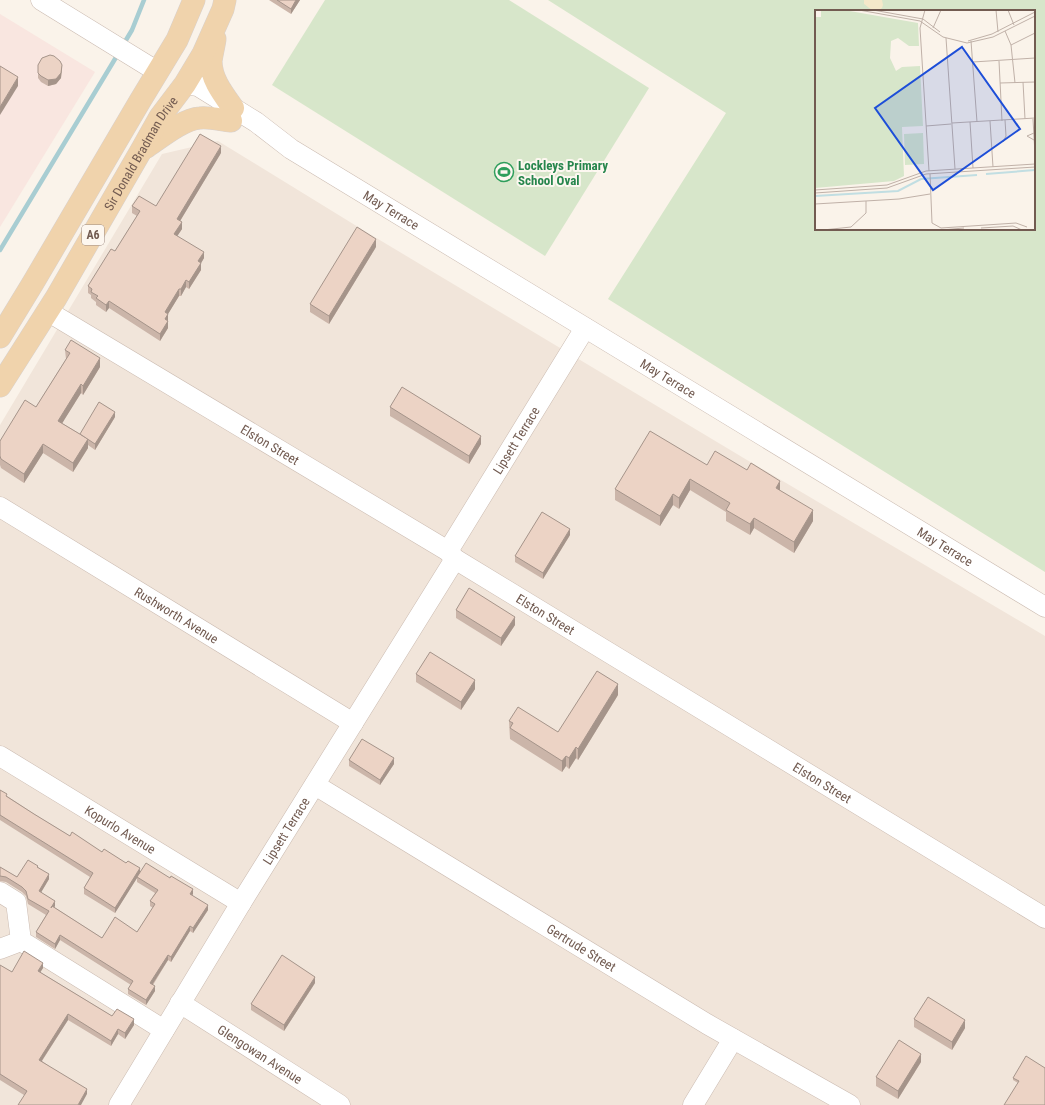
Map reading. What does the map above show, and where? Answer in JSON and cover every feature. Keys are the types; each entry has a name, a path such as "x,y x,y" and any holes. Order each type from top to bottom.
{"main road":[{"name":"Sir Donald Bradman Drive","path":"0,337 177,40 194,0"},
{"name":"Sir Donald Bradman Drive","path":"0,386 47,311 160,117 185,84 203,54 222,9"},
{"path":"142,149 193,118 232,115 215,79 211,60 222,9"},
{"path":"129,119 162,93 185,84 177,40"}],"street":[{"path":"41,0 158,72"},
{"name":"May Terrace","path":"185,84 192,96 232,115 256,122 291,149 1045,608"},
{"name":"Elston Street","path":"47,311 451,555 1045,918"},
{"name":"Lipsett Terrace","path":"119,1105 180,1003 353,723 585,328"},
{"name":"Rushworth Avenue","path":"0,507 353,723"},
{"name":"Kopurlo Avenue","path":"0,756 242,903"},
{"name":"Gertrude Street","path":"315,785 700,1020 850,1105"},
{"path":"0,892 16,902 21,941"},
{"path":"0,949 21,941"},
{"path":"21,941 164,1030"},
{"name":"Glengowan Avenue","path":"180,1003 340,1105"},
{"path":"693,1105 733,1039"}],"shaded area":[{"path":"0,14 95,72 0,227"},
{"path":"218,141 363,230 747,460 1045,636 1045,1105 0,1105 0,425 162,154"}],"green space":[{"name":"Lockleys Primary School Oval","path":"325,0 509,0 649,88 545,256 272,85"},
{"path":"548,0 1045,0 1045,572 608,299 726,113"}],"sand":[{"path":"864,0 882,0 883,5 879,10 873,10 864,4"}],"building":[{"path":"277,0 296,0 291,9"},
{"path":"50,55 54,56 60,61 62,65 61,73 56,79 48,80 38,73 38,65 42,58"},
{"path":"0,66 18,77 0,107"},
{"path":"200,134 221,146 177,219 182,222 174,234 204,252 198,261 201,263 189,282 186,280 165,312 168,314 165,319 168,321 160,334 109,301 106,305 96,298 98,296 91,292 92,289 88,286 111,249 115,251 140,211 132,206 139,196 156,206"},
{"path":"357,227 376,239 329,316 310,304"},
{"path":"71,340 100,358 83,386 81,384 58,421 88,439 73,463 43,444 24,474 1,459 0,441 25,400 36,407 70,353 65,350"},
{"path":"402,387 481,436 469,456 390,407"},
{"path":"99,402 115,412 95,444 80,434"},
{"path":"650,431 707,465 715,451 747,470 751,463 780,481 776,488 813,510 794,542 754,518 750,524 726,510 730,503 690,479 679,498 673,494 660,516 615,489"},
{"path":"542,512 570,529 543,573 515,556"},
{"path":"469,588 515,617 501,638 456,610"},
{"path":"430,652 475,680 461,702 416,674"},
{"path":"597,671 618,684 578,749 576,747 569,758 566,756 562,761 510,728 513,723 509,721 518,707 558,732"},
{"path":"362,739 394,758 380,780 349,760"},
{"path":"0,790 7,794 6,796 70,836 72,832 102,852 104,849 126,863 128,861 140,868 115,908 84,888 93,873 0,815"},
{"path":"28,860 49,874 39,891 55,901 52,906 102,938 115,917 137,932 155,904 150,901 158,890 137,877 146,863 170,878 171,876 193,889 190,894 208,905 193,928 190,926 171,957 168,955 150,983 155,986 146,1000 128,989 133,981 60,935 55,944 36,932 49,911 28,899 26,891 22,887 6,877 0,876 0,867 17,877"},
{"path":"24,951 43,963 38,971 112,1016 117,1009 134,1019 125,1033 118,1029 111,1041 68,1014 39,1060 87,1089 78,1105 18,1105 27,1091 0,1074 0,965 12,972"},
{"path":"282,955 315,977 284,1025 251,1004"},
{"path":"928,997 965,1020 952,1042 914,1019"},
{"path":"899,1040 921,1054 898,1091 876,1077"},
{"path":"1026,1056 1045,1068 1045,1105 1004,1105 1019,1081 1013,1078"}],"waterway":[{"path":"123,45 132,30 144,0"},
{"path":"0,250 118,54"}],"place":[{"name":"Lockleys Primary School Oval","path":"504,172"}]}
